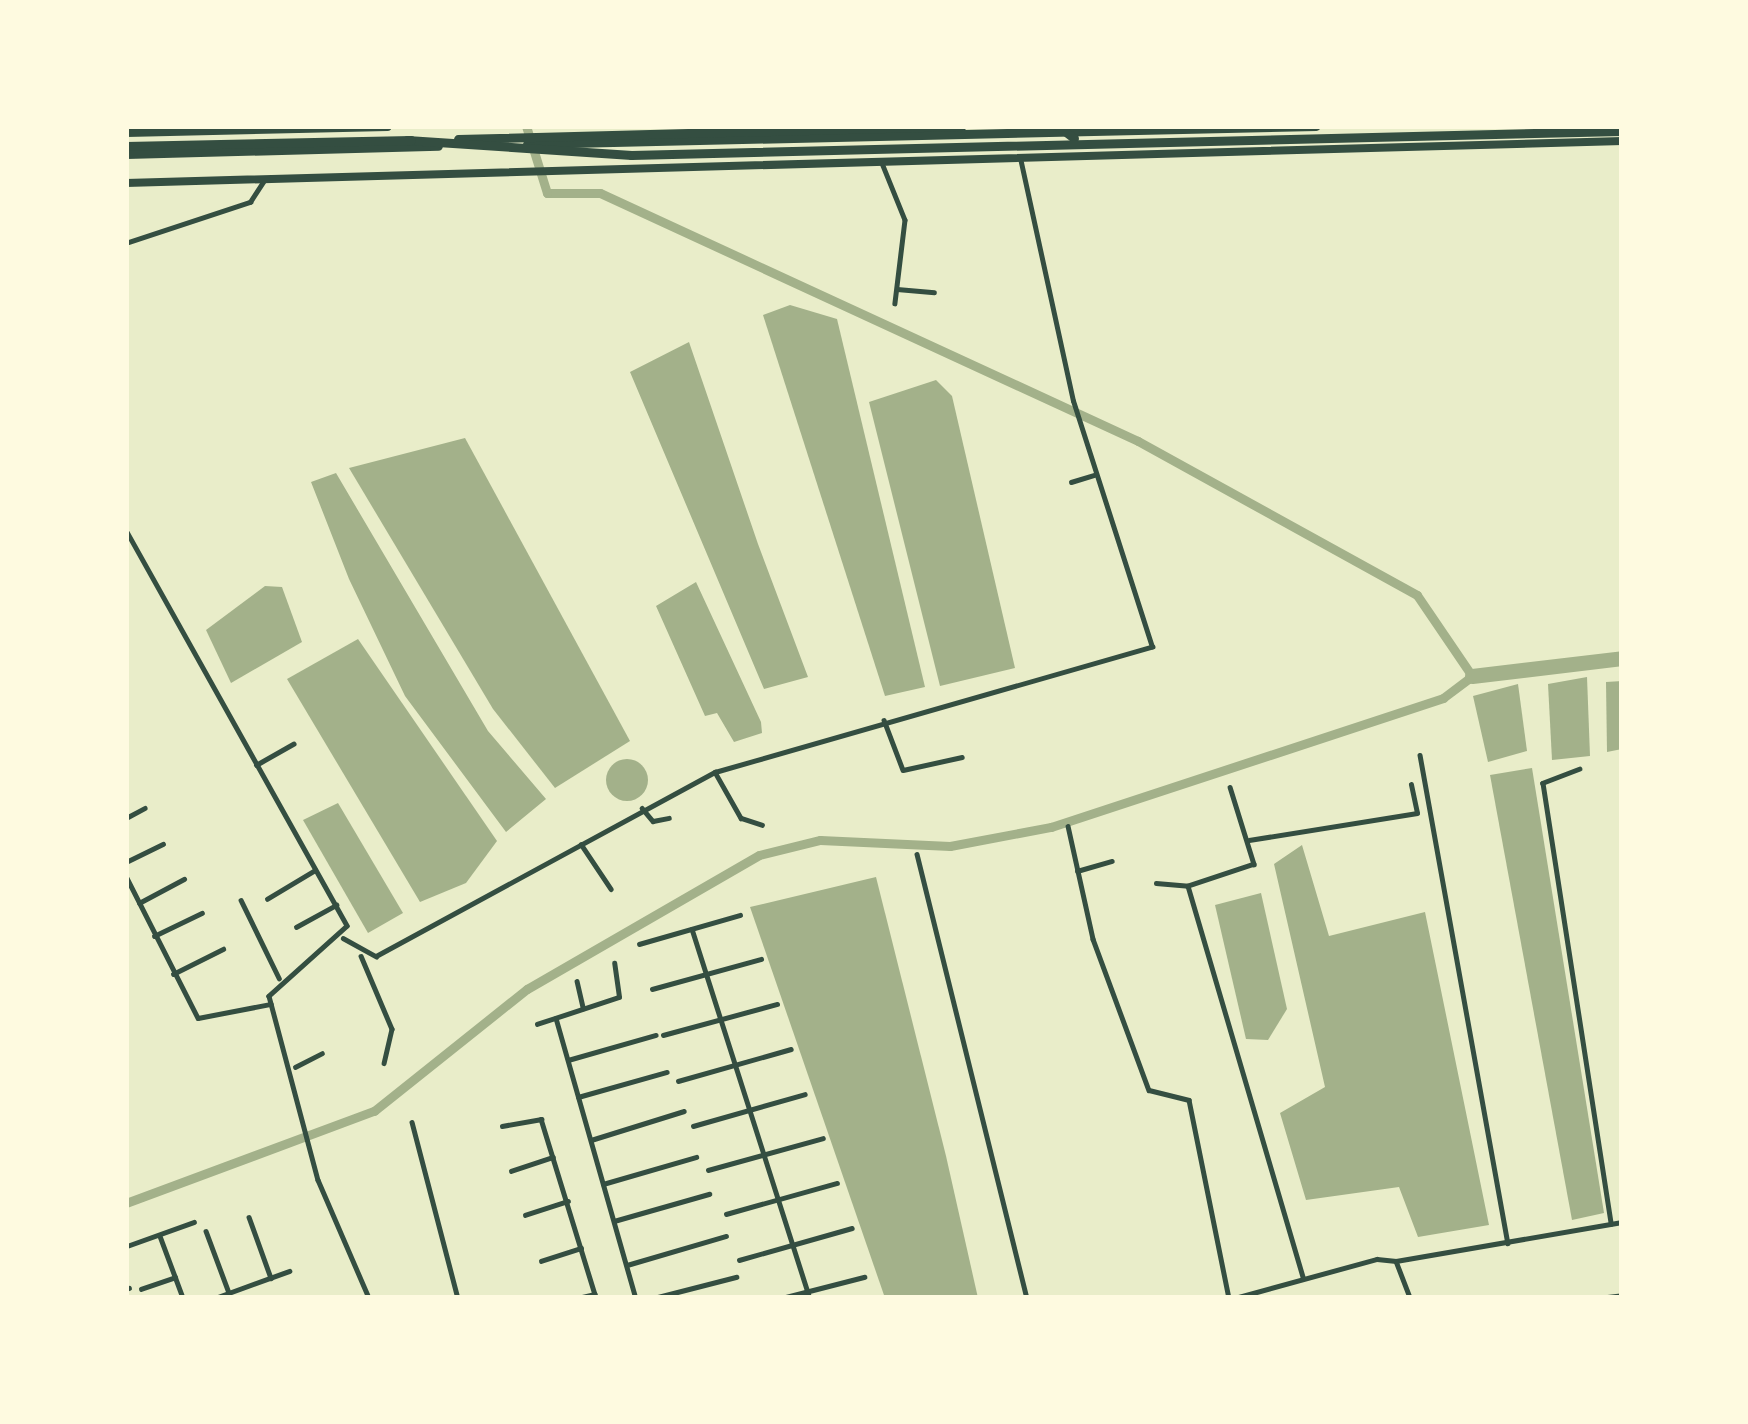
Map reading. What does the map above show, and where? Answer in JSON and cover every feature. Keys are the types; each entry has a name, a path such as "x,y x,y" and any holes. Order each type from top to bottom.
{"highway":[{"path":"126,131 387,126"},
{"path":"126,150 962,126"},
{"path":"1058,126 1078,141"},
{"path":"126,150 1316,126"},
{"path":"407,140 631,154 1377,133 1622,131"}],"main road":[{"path":"126,183 1622,140"}],"street":[{"path":"361,956 715,772 1151,646 1073,401 1020,158"},
{"path":"882,163 905,220 895,303"},
{"path":"126,242 250,202 265,179"},
{"path":"897,290 934,292"},
{"path":"1071,482 1096,474"},
{"path":"126,530 254,766 336,904 343,938 361,956 392,1029 384,1063"},
{"path":"884,720 903,770 962,758"},
{"path":"254,766 293,744"},
{"path":"1420,754 1508,1243"},
{"path":"1580,769 1544,783 1611,1224"},
{"path":"715,772 741,818 761,825"},
{"path":"1249,840 1417,813 1411,785"},
{"path":"1156,883 1188,886 1251,868 1249,840 1230,787"},
{"path":"126,818 145,808"},
{"path":"642,808 653,821 669,818"},
{"path":"1068,826 1076,872 1149,1090 1190,1100 1232,1298 1304,1277 1622,1222"},
{"path":"581,843 610,889"},
{"path":"126,862 163,844"},
{"path":"917,854 1027,1298"},
{"path":"1076,872 1112,861"},
{"path":"267,898 315,870"},
{"path":"126,876 173,974 204,1022 272,1004"},
{"path":"139,903 184,879"},
{"path":"1188,886 1304,1277"},
{"path":"241,900 280,978"},
{"path":"296,927 336,904"},
{"path":"154,936 202,914"},
{"path":"638,944 740,915"},
{"path":"692,928 809,1295"},
{"path":"343,938 280,978 272,1004 293,1067 311,1158 369,1298"},
{"path":"173,974 223,949"},
{"path":"652,989 760,959"},
{"path":"537,1024 619,997 614,963"},
{"path":"578,981 584,1008"},
{"path":"568,1060 777,1004"},
{"path":"556,1018 636,1298"},
{"path":"677,1081 791,1049"},
{"path":"293,1067 322,1052"},
{"path":"578,1097 668,1072"},
{"path":"693,1126 805,1094"},
{"path":"591,1140 684,1112"},
{"path":"502,1126 538,1116 596,1296 578,1298"},
{"path":"412,1122 458,1298"},
{"path":"708,1170 824,1138"},
{"path":"511,1171 554,1157"},
{"path":"603,1184 696,1157"},
{"path":"726,1214 837,1184"},
{"path":"614,1221 709,1194"},
{"path":"525,1215 568,1201"},
{"path":"249,1217 271,1278"},
{"path":"127,1246 194,1222"},
{"path":"739,1260 852,1228"},
{"path":"206,1231 230,1293"},
{"path":"160,1235 183,1298"},
{"path":"627,1264 726,1236"},
{"path":"541,1261 581,1248"},
{"path":"1396,1261 1410,1298"},
{"path":"215,1298 290,1271"},
{"path":"782,1298 809,1295 864,1276"},
{"path":"141,1289 175,1277"},
{"path":"654,1298 736,1277"},
{"path":"1278,1286 1286,1298"},
{"path":"1599,1298 1622,1294"}],"shaded area":[{"path":"790,305 837,319 925,687 885,696 763,315"},
{"path":"689,342 808,677 764,689 630,372"},
{"path":"936,380 952,396 1015,668 940,686 869,402"},
{"path":"465,438 630,741 555,788 493,709 349,468"},
{"path":"336,473 488,731 546,799 506,832 405,696 349,579 311,482"},
{"path":"696,582 762,733 734,742 717,713 705,716 656,606"},
{"path":"265,586 282,587 302,642 231,683 206,630"},
{"path":"358,639 497,841 466,883 420,902 287,679"},
{"path":"1587,677 1590,756 1552,760 1548,684"},
{"path":"1622,681 1622,749 1607,752 1606,682"},
{"path":"1518,684 1527,751 1488,762 1473,696"},
{"path":"627,759 642,765 648,780 642,795 627,801 612,795 606,780 612,765"},
{"path":"1532,768 1604,1213 1572,1220 1490,775"},
{"path":"338,803 403,913 368,933 303,820"},
{"path":"1302,845 1329,936 1425,912 1489,1225 1418,1237 1399,1187 1306,1200 1280,1113 1325,1087 1274,864"},
{"path":"876,877 978,1298 885,1298 750,907"},
{"path":"1261,893 1287,1009 1268,1040 1246,1039 1215,905"}],"waterway":[{"path":"126,1203 374,1111 527,989 759,855 820,840 950,846 1051,827 1443,698 1472,676 1417,595 1138,441 600,193 547,193 526,126"},
{"path":"1472,676 1622,658"}]}
